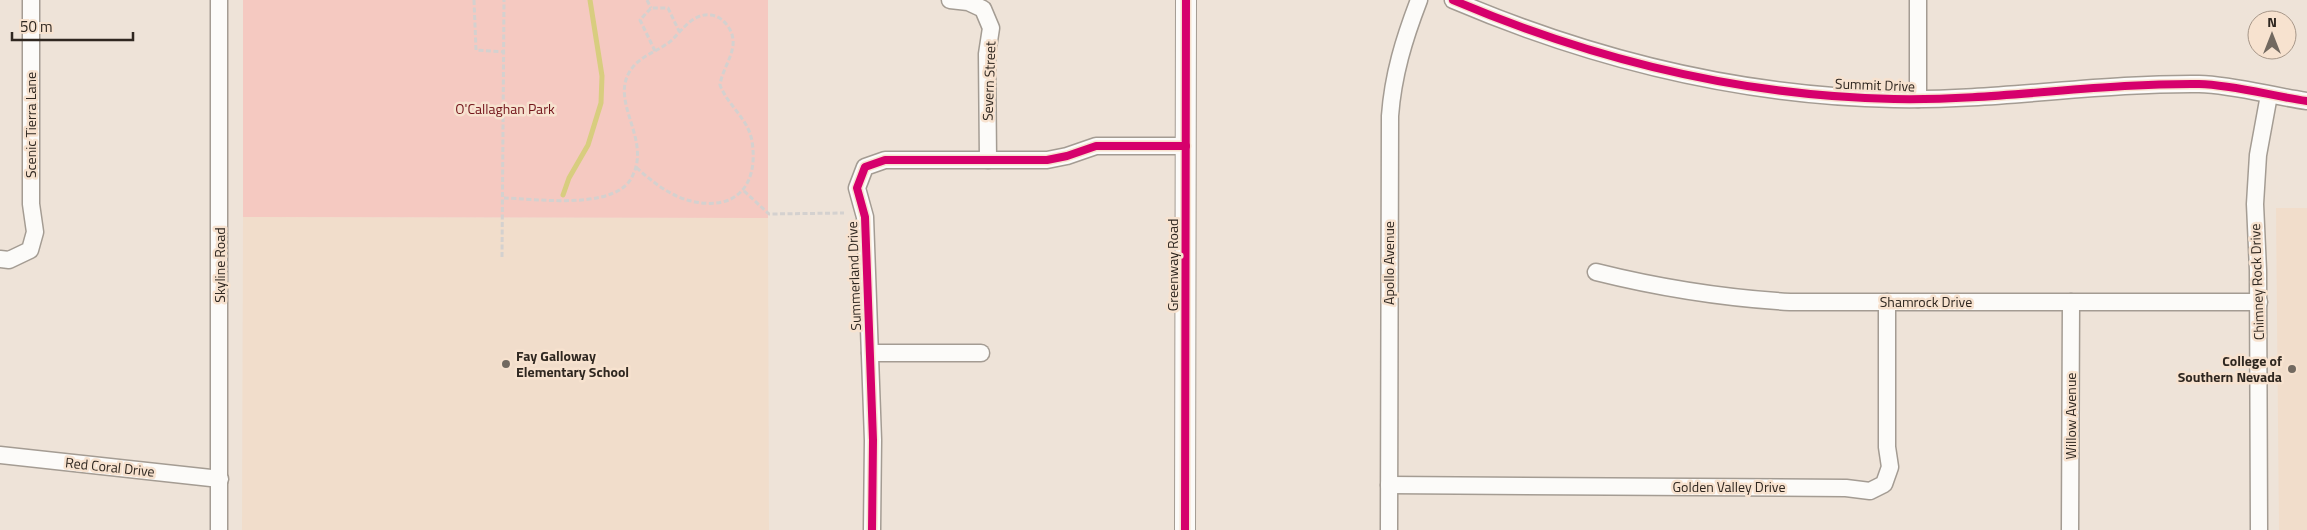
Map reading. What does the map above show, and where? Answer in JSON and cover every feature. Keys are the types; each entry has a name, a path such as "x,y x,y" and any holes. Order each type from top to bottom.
{"street":[{"name":"Scenic Tierra Lane","path":"0,258 9,260 30,250 35,232 30,204 31,0"},
{"name":"Skyline Road","path":"219,0 220,530"},
{"name":"Severn Street","path":"950,0 968,2 983,9 991,28 987,54 988,160"},
{"name":"Greenway Road","path":"1185,530 1186,0"},
{"name":"Apollo Avenue","path":"1389,530 1390,116 1396,67 1404,39 1419,0"},
{"name":"Summit Drive","path":"1454,0 1501,20 1590,51 1695,77 1768,89 1816,94 1918,99 1996,97 2172,84 2202,84 2307,101"},
{"path":"1918,0 1918,99"},
{"name":"Chimney Rock Drive","path":"2259,530 2259,302 2254,204 2258,155 2269,95"},
{"name":"Summerland Drive","path":"872,530 873,440 866,217 857,188 865,167 885,160 1047,160 1067,156 1096,146 1186,146"},
{"name":"Shamrock Drive","path":"1596,272 1679,290 1734,299 1790,302 2259,302"},
{"name":"Golden Valley Drive","path":"1389,485 1836,488 1870,490 1884,484 1890,468 1886,447 1887,302"},
{"name":"Willow Avenue","path":"2070,530 2071,302"},
{"path":"870,353 981,353"},
{"name":"Red Coral Drive","path":"0,455 220,479"}],"path":[{"path":"474,0 476,50 504,52"},
{"path":"502,257 504,198 504,0"},
{"path":"647,0 650,8"},
{"path":"650,8 668,8 680,31"},
{"path":"650,8 640,20 655,51"},
{"path":"504,198 568,200 607,196 616,193 627,184 636,167 639,152 638,142 625,100 625,82 635,64 672,40 697,17 714,15 722,19 733,36 734,46 720,85 745,122 752,143 751,171 744,191 724,202 692,201 662,188 636,167"},
{"path":"744,191 769,214 844,213"}],"shaded area":[{"name":"College of Southern Nevada","path":"2276,208 2307,208 2307,530 2279,530"},
{"name":"Fay Galloway Elementary School","path":"243,217 768,218 769,530 242,530"}],"green space":[{"name":"O'Callaghan Park","path":"243,0 768,0 768,218 243,217"}],"waterway":[{"path":"563,195 569,178 588,145 601,103 602,76 590,0"}],"cycle path":[{"path":"1185,530 1186,0"},
{"path":"1453,0 1506,21 1614,57 1669,71 1780,91 1837,96 1932,99 2123,86 2199,84 2240,88 2307,101"},
{"path":"872,530 873,440 865,217 857,188 865,167 885,160 1047,160 1067,156 1096,146 1186,146"}],"place":[{"name":"Fay Galloway Elementary School","path":"506,364"},
{"name":"College of Southern Nevada","path":"2292,369"}]}
